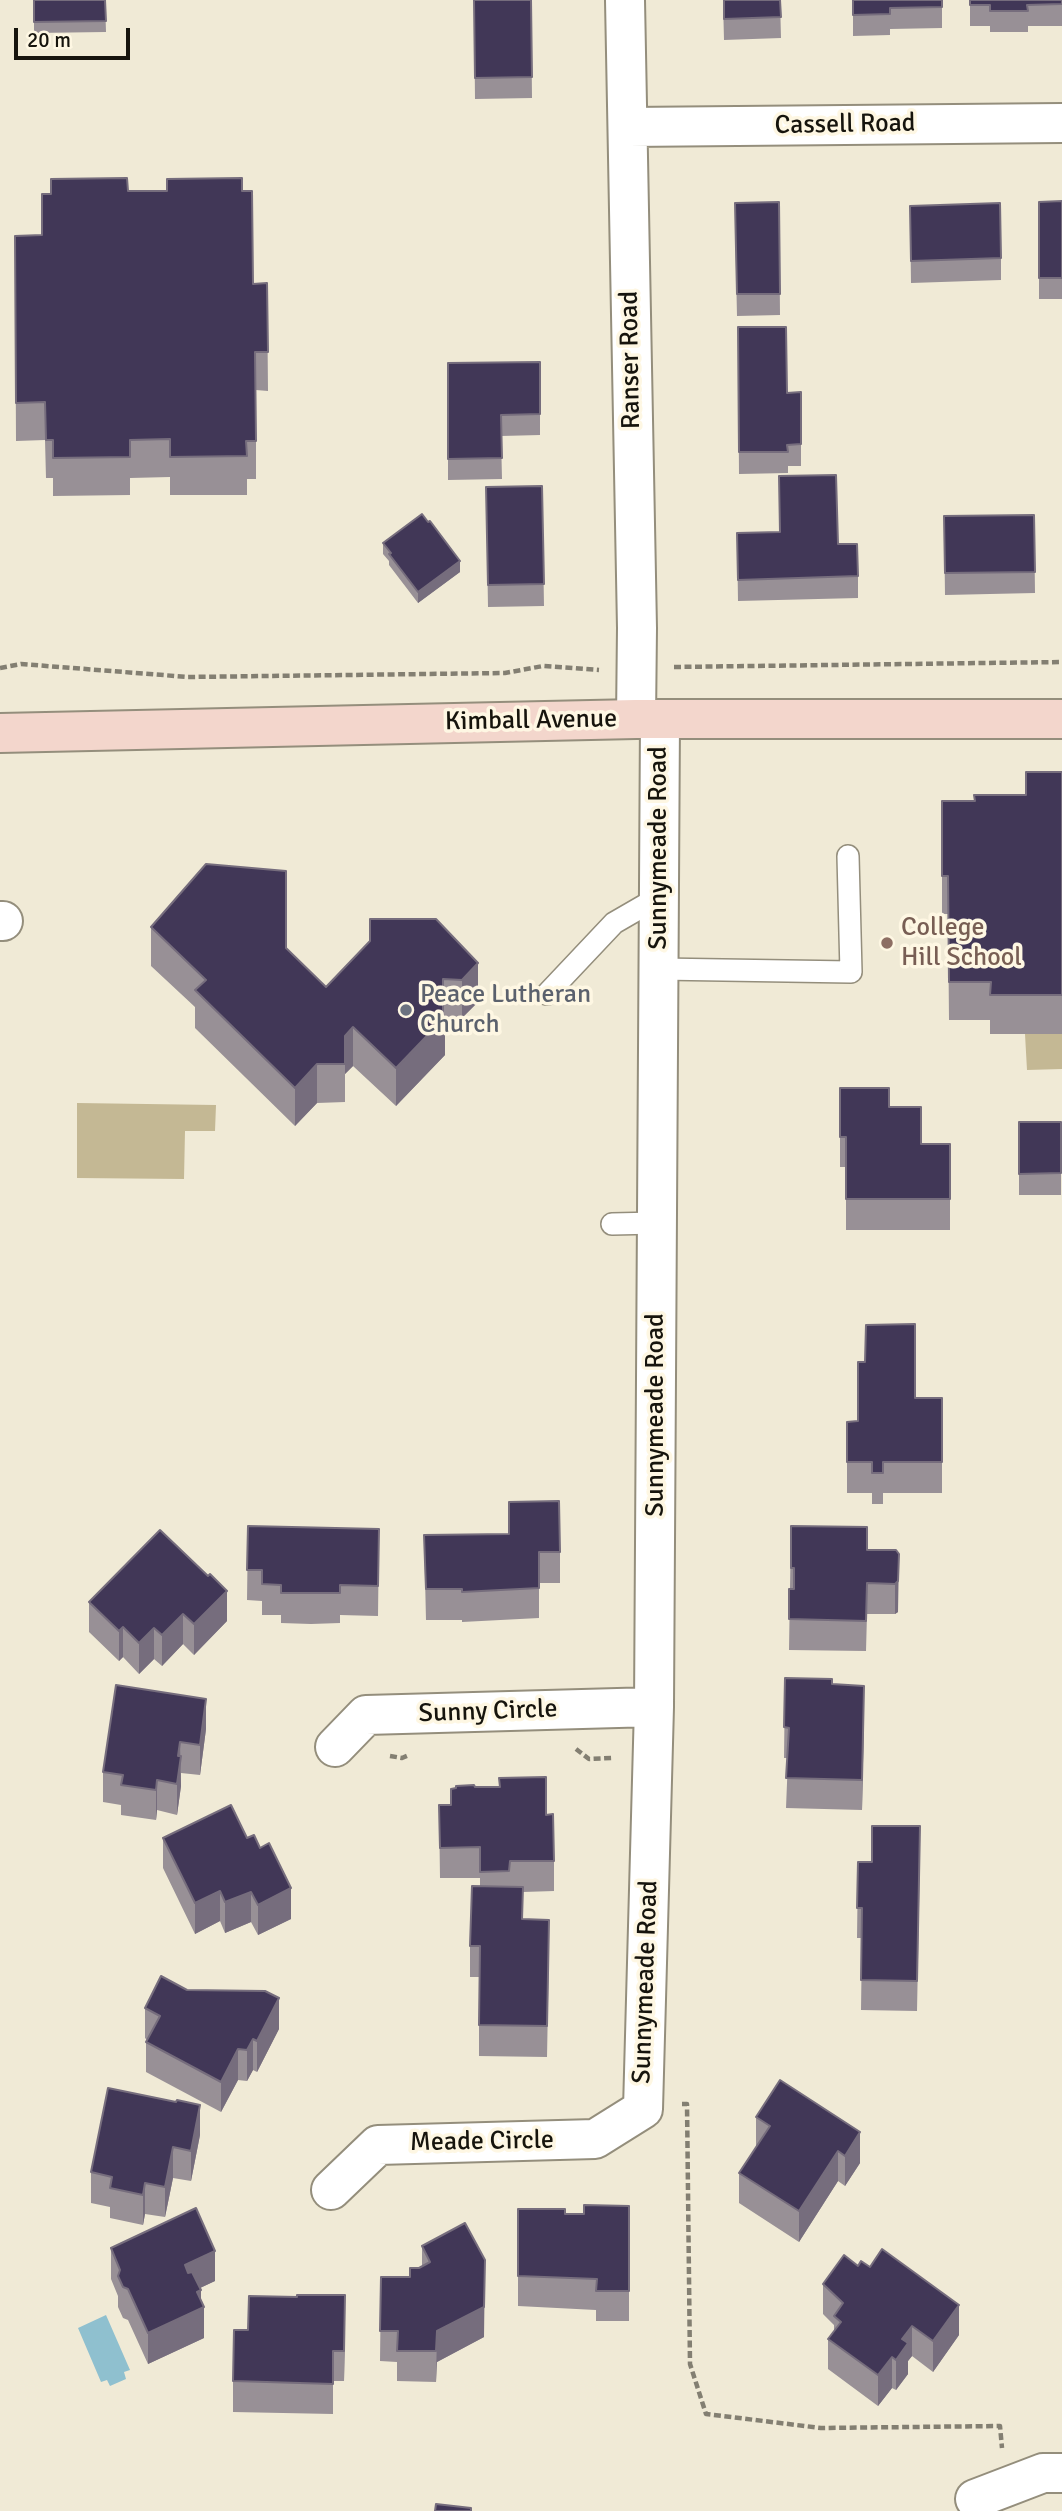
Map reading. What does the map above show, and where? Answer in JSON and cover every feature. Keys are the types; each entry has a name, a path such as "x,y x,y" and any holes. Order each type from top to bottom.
{"main road":[{"name":"Kimball Avenue","path":"0,733 648,720 1062,719"}],"street":[{"name":"Ranser Road","path":"625,0 637,667 648,720"},
{"name":"Cassell Road","path":"629,127 1062,123"},
{"name":"Sunnymeade Road","path":"643,2109 654,1707 659,969 659,897 648,720"},
{"name":"Sunny Circle","path":"335,1747 366,1715 654,1707"},
{"name":"Meade Circle","path":"331,2190 378,2145 595,2140 643,2109"},
{"path":"975,2499 1053,2473"}],"lane":[{"path":"659,969 851,972 848,856"},
{"path":"547,994 614,923 659,897"},
{"path":"612,1224 657,1223"}],"path":[{"path":"0,668 21,664 188,677 505,673 544,666 589,671 637,667 1062,662"},
{"path":"643,2109 687,2104 690,2364 706,2414 821,2428 1000,2426 1002,2450 1053,2473"}],"shaded area":[{"path":"1025,1034 1062,1034 1062,1069 1027,1070"},
{"path":"77,1103 216,1105 215,1131 185,1131 184,1179 77,1178"}],"water":[{"path":"106,2315 130,2370 124,2372 126,2379 110,2386 107,2380 101,2382 78,2328"}],"building":[{"path":"34,0 105,0 106,21 34,22"},
{"path":"474,0 531,0 532,77 475,78"},
{"path":"724,0 780,0 781,17 724,19"},
{"path":"853,0 942,0 942,7 890,8 890,14 853,15"},
{"path":"970,0 1062,0 1062,4 1027,5 1028,11 990,11 990,5 970,5"},
{"path":"127,178 128,191 167,191 167,179 242,178 242,191 252,191 253,284 267,283 268,352 255,352 256,441 246,441 247,456 170,457 170,439 130,440 130,457 53,458 53,440 46,440 45,402 16,403 15,236 42,235 42,194 51,194 51,179"},
{"path":"1062,201 1062,278 1039,278 1039,202"},
{"path":"779,202 780,294 737,294 735,203"},
{"path":"1000,203 1001,258 911,261 910,206"},
{"path":"738,327 786,327 787,393 801,392 801,444 787,445 788,452 739,452"},
{"path":"540,362 540,414 501,415 502,458 448,459 448,363"},
{"path":"836,475 838,544 857,544 858,576 738,580 737,533 780,532 779,476"},
{"path":"542,486 544,584 488,585 486,487"},
{"path":"422,514 460,561 418,592 383,543"},
{"path":"1034,515 1035,572 945,573 944,516"},
{"path":"1026,772 1062,772 1062,995 990,995 991,982 949,982 948,876 942,876 942,801 975,801 974,795 1026,795"},
{"name":"Peace Lutheran Church","path":"206,864 286,871 286,948 326,987 370,941 370,919 436,919 478,963 462,980 443,979 445,1017 396,1068 353,1027 345,1036 345,1064 317,1064 295,1088 195,990 206,980 151,927"},
{"path":"840,1088 889,1088 889,1107 921,1107 921,1144 950,1144 950,1199 846,1199 846,1137 840,1137"},
{"path":"1019,1122 1061,1122 1061,1173 1019,1174"},
{"path":"915,1324 915,1398 942,1398 942,1462 883,1462 883,1473 872,1473 872,1462 847,1462 847,1422 858,1421 858,1362 865,1362 866,1325"},
{"path":"559,1501 560,1552 539,1552 539,1588 462,1592 462,1589 426,1589 424,1535 509,1534 509,1502"},
{"path":"248,1526 379,1529 378,1586 340,1585 340,1593 281,1593 281,1585 262,1584 262,1570 247,1570"},
{"path":"791,1526 867,1527 867,1550 896,1550 899,1554 898,1581 895,1584 867,1583 866,1621 789,1619 789,1589 794,1589"},
{"path":"160,1530 227,1591 194,1624 183,1614 162,1635 154,1628 139,1643 123,1627 119,1631 89,1602"},
{"path":"785,1678 832,1679 832,1684 864,1686 862,1780 786,1778 789,1728 784,1727"},
{"path":"116,1685 206,1699 200,1745 180,1742 177,1784 157,1780 156,1790 121,1785 123,1775 103,1772"},
{"path":"546,1777 546,1815 553,1814 554,1861 510,1861 509,1871 480,1872 480,1847 440,1848 439,1805 451,1805 451,1789 474,1785 500,1787 499,1778"},
{"path":"231,1805 247,1838 254,1835 260,1848 269,1843 291,1888 258,1905 251,1892 225,1902 220,1891 195,1903 163,1838"},
{"path":"872,1826 920,1826 917,1981 861,1980 862,1908 857,1908 858,1862 872,1862"},
{"path":"472,1886 523,1887 522,1919 549,1920 547,2026 479,2025 480,1946 470,1946"},
{"path":"161,1976 187,1990 265,1991 279,1998 257,2041 253,2039 247,2050 238,2049 221,2082 146,2042 160,2016 145,2008"},
{"path":"780,2080 860,2132 845,2156 838,2151 799,2211 739,2173 770,2126 756,2117"},
{"path":"108,2088 200,2105 191,2151 173,2147 165,2187 145,2183 143,2195 110,2188 112,2177 91,2172"},
{"path":"584,2205 629,2206 629,2291 596,2291 597,2279 518,2276 518,2209 565,2209 565,2214 584,2214"},
{"path":"196,2208 215,2251 185,2265 188,2273 192,2272 201,2290 197,2292 204,2307 148,2333 128,2289 123,2287 118,2276 120,2270 111,2248"},
{"path":"465,2223 485,2260 484,2307 437,2331 436,2351 397,2351 398,2331 380,2331 381,2277 410,2277 410,2268 419,2268 430,2262 422,2246"},
{"path":"882,2249 959,2305 933,2341 912,2326 902,2339 908,2343 896,2360 892,2357 878,2375 828,2339 841,2322 834,2316 843,2303 823,2284 844,2255 858,2266 861,2261 870,2267"},
{"path":"345,2295 344,2351 333,2351 333,2384 233,2381 234,2330 248,2330 249,2296"},
{"path":"436,2504 471,2508 471,2511 435,2511"}],"place":[{"name":"College Hill School","path":"887,943"},
{"name":"Peace Lutheran Church","path":"406,1010"}]}
